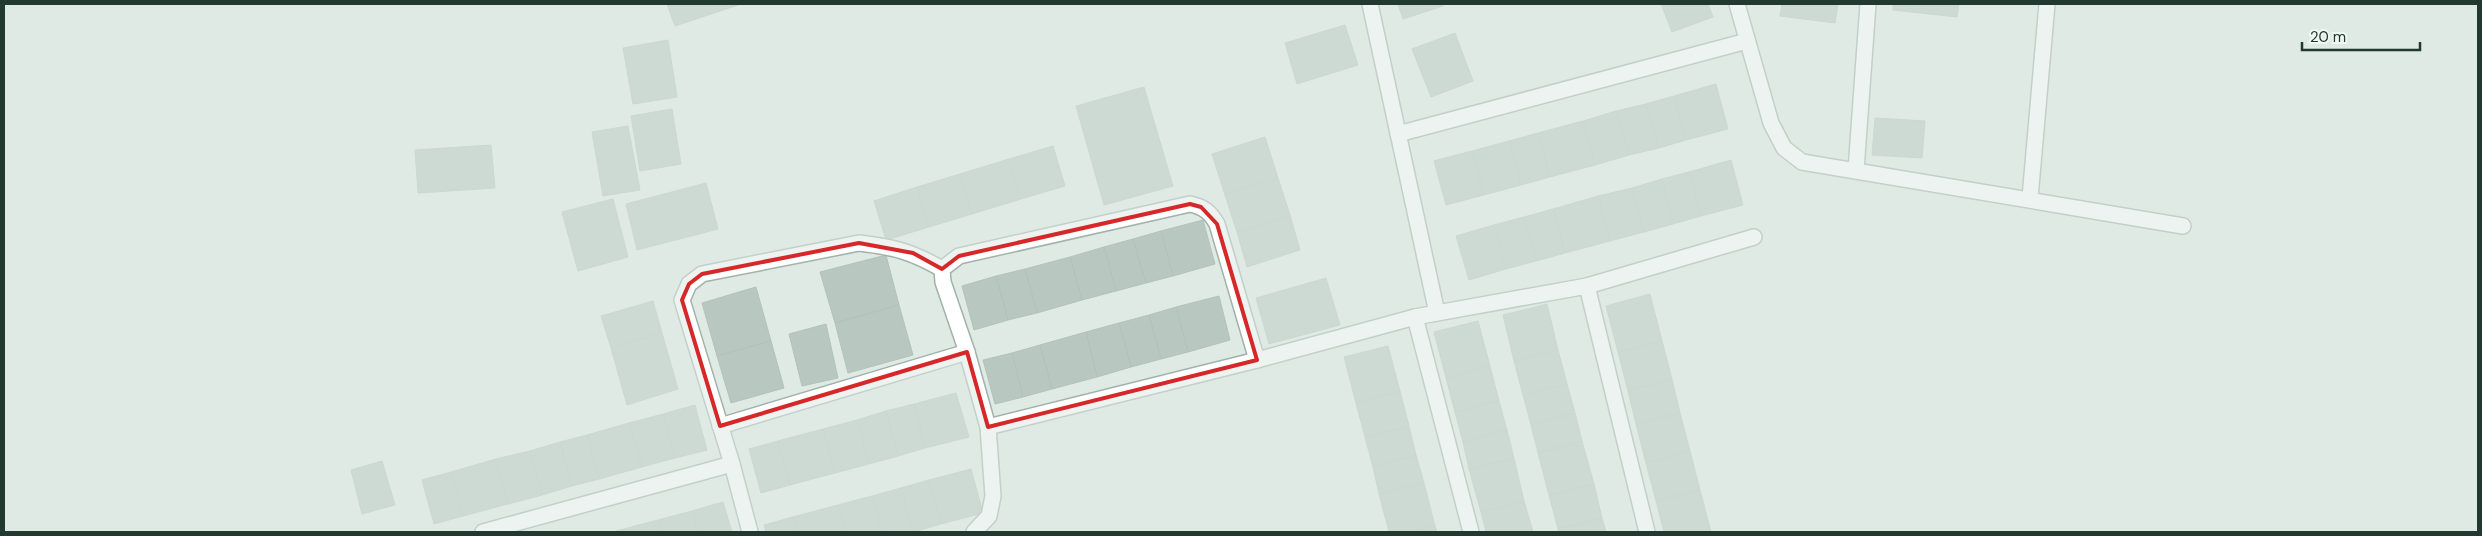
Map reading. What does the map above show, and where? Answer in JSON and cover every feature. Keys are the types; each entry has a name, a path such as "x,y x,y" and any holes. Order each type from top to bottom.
{"street":[{"path":"1370,4 1437,313"},
{"path":"1737,4 1771,123 1784,148 1807,164 2030,198 2183,226"},
{"path":"1856,170 1868,4"},
{"path":"2030,198 2047,4"},
{"path":"1398,134 1747,41"},
{"path":"942,269 959,256 1190,204 1201,206 1210,213 1217,224 1257,360"},
{"path":"988,427 1257,360 1415,317 1588,286 1754,237"},
{"path":"750,532 732,464 682,300 689,284 702,274 860,243 885,246 913,253 942,269"},
{"path":"942,269 943,282 967,352 988,427 993,496 989,516 974,532"},
{"path":"1588,286 1647,532"},
{"path":"1415,317 1471,532"},
{"path":"720,426 967,352"},
{"path":"483,532 732,464"}],"highlighted area":[{"path":"1190,204 1201,207 1217,224 1257,360 988,427 967,352 720,426 682,300 689,284 702,274 859,243 913,253 942,269 959,256"}],"building":[{"path":"667,4 741,4 675,26"},
{"path":"1398,4 1443,4 1443,6 1403,19"},
{"path":"1661,4 1708,4 1713,17 1672,32"},
{"path":"1782,4 1838,4 1835,23 1780,16"},
{"path":"1893,4 1959,4 1957,17 1893,10"},
{"path":"1345,25 1358,65 1297,84 1285,43"},
{"path":"1455,33 1473,81 1431,97 1412,49"},
{"path":"668,40 677,97 633,104 623,48"},
{"path":"1716,84 1728,129 1686,140 1674,96"},
{"path":"1144,87 1173,186 1104,205 1076,106"},
{"path":"1674,96 1686,140 1659,148 1646,104"},
{"path":"1646,104 1659,148 1629,155 1616,111"},
{"path":"672,109 681,164 640,171 631,116"},
{"path":"1616,111 1629,155 1595,165 1583,121"},
{"path":"1875,118 1925,121 1922,158 1872,155"},
{"path":"1583,121 1595,165 1550,177 1538,133"},
{"path":"628,126 640,190 603,196 592,132"},
{"path":"1538,133 1550,177 1521,185 1509,141"},
{"path":"1265,137 1278,178 1225,195 1212,154"},
{"path":"1509,141 1521,185 1484,195 1472,151"},
{"path":"491,145 495,188 418,193 415,150"},
{"path":"1053,146 1065,186 1021,199 1009,159"},
{"path":"1472,151 1484,195 1446,205 1434,161"},
{"path":"1009,159 1021,199 972,214 960,174"},
{"path":"1731,160 1743,205 1701,216 1689,172"},
{"path":"1689,172 1701,216 1673,224 1662,179"},
{"path":"960,174 972,214 929,227 917,187"},
{"path":"1278,178 1290,215 1237,232 1225,195"},
{"path":"1662,179 1673,224 1644,232 1632,188"},
{"path":"706,183 718,229 637,250 626,204"},
{"path":"917,187 929,227 886,240 874,201"},
{"path":"1632,188 1644,232 1610,241 1598,196"},
{"path":"1598,196 1610,241 1565,253 1553,209"},
{"path":"613,199 628,257 578,271 562,212"},
{"path":"1553,209 1565,253 1536,261 1524,217"},
{"path":"1290,215 1300,250 1247,267 1237,232"},
{"path":"1524,217 1536,261 1506,269 1494,225"},
{"path":"1203,220 1215,264 1173,276 1161,231"},
{"path":"1494,225 1506,269 1469,280 1456,236"},
{"path":"1161,231 1173,276 1146,283 1133,239"},
{"path":"1133,239 1146,283 1116,291 1104,247"},
{"path":"1104,247 1116,291 1082,300 1070,257"},
{"path":"886,255 899,305 835,323 820,272"},
{"path":"1070,257 1082,300 1037,313 1025,269"},
{"path":"1025,269 1037,313 1008,320 996,276"},
{"path":"996,276 1008,320 974,330 962,286"},
{"path":"1326,278 1340,325 1269,344 1256,298"},
{"path":"756,287 771,341 717,356 702,303"},
{"path":"1650,294 1662,341 1618,352 1606,306"},
{"path":"1219,296 1230,340 1188,352 1176,307"},
{"path":"653,301 662,333 611,348 601,316"},
{"path":"1547,304 1558,350 1514,361 1503,315"},
{"path":"899,305 913,355 848,373 835,323"},
{"path":"1176,307 1188,352 1161,359 1149,315"},
{"path":"1149,315 1161,359 1131,367 1119,323"},
{"path":"1478,321 1490,366 1446,378 1434,332"},
{"path":"1119,323 1131,367 1097,377 1086,332"},
{"path":"826,324 838,378 802,386 789,334"},
{"path":"1086,332 1097,377 1052,389 1040,345"},
{"path":"662,333 678,389 627,405 611,348"},
{"path":"771,341 784,388 731,403 717,356"},
{"path":"1662,341 1672,379 1628,391 1618,352"},
{"path":"1040,345 1052,389 1023,397 1012,353"},
{"path":"1388,346 1400,391 1356,403 1344,357"},
{"path":"1558,350 1567,384 1523,395 1514,361"},
{"path":"1012,353 1023,397 995,404 983,360"},
{"path":"1490,366 1499,401 1455,412 1446,378"},
{"path":"1672,379 1680,413 1636,424 1628,391"},
{"path":"1567,384 1575,413 1531,425 1523,395"},
{"path":"1400,391 1409,426 1365,437 1356,403"},
{"path":"956,393 969,437 925,448 914,404"},
{"path":"1499,401 1507,430 1463,442 1455,412"},
{"path":"914,404 925,448 898,456 886,411"},
{"path":"695,405 707,450 675,458 663,414"},
{"path":"886,411 898,456 869,464 857,420"},
{"path":"1575,413 1582,441 1538,453 1531,425"},
{"path":"1680,413 1690,451 1646,463 1636,424"},
{"path":"663,414 675,458 642,467 629,423"},
{"path":"857,420 869,464 835,473 823,429"},
{"path":"629,423 642,467 599,479 587,435"},
{"path":"1409,426 1416,455 1373,467 1365,437"},
{"path":"823,429 835,473 790,485 778,441"},
{"path":"1507,430 1514,458 1469,469 1463,442"},
{"path":"587,435 599,479 572,486 560,442"},
{"path":"778,441 790,485 761,493 749,449"},
{"path":"1582,441 1594,484 1549,495 1538,453"},
{"path":"560,442 572,486 542,495 530,451"},
{"path":"530,451 542,495 508,504 496,459"},
{"path":"1690,451 1700,490 1656,501 1646,463"},
{"path":"1416,455 1424,483 1379,494 1373,467"},
{"path":"1514,458 1524,501 1481,512 1469,469"},
{"path":"496,459 508,504 463,516 451,472"},
{"path":"382,461 395,505 362,514 351,470"},
{"path":"971,469 983,513 941,524 929,480"},
{"path":"451,472 463,516 434,524 422,480"},
{"path":"929,480 941,524 913,532 901,488"},
{"path":"1424,483 1435,526 1410,532 1389,532 1379,494"},
{"path":"1594,484 1602,518 1558,529 1549,495"},
{"path":"901,488 913,532 882,532 872,496"},
{"path":"1700,490 1711,532 1664,532 1656,501"},
{"path":"872,496 882,532 846,532 838,505"},
{"path":"1524,501 1533,532 1486,532 1481,512"},
{"path":"723,502 732,532 698,532 692,511"},
{"path":"838,505 846,532 797,532 793,517"},
{"path":"692,511 698,532 662,532 658,520"},
{"path":"793,517 797,532 766,532 764,525"},
{"path":"1602,518 1606,532 1558,532 1558,529"},
{"path":"658,520 662,532 616,532 616,531"},
{"path":"1435,526 1437,532 1410,532"}]}
